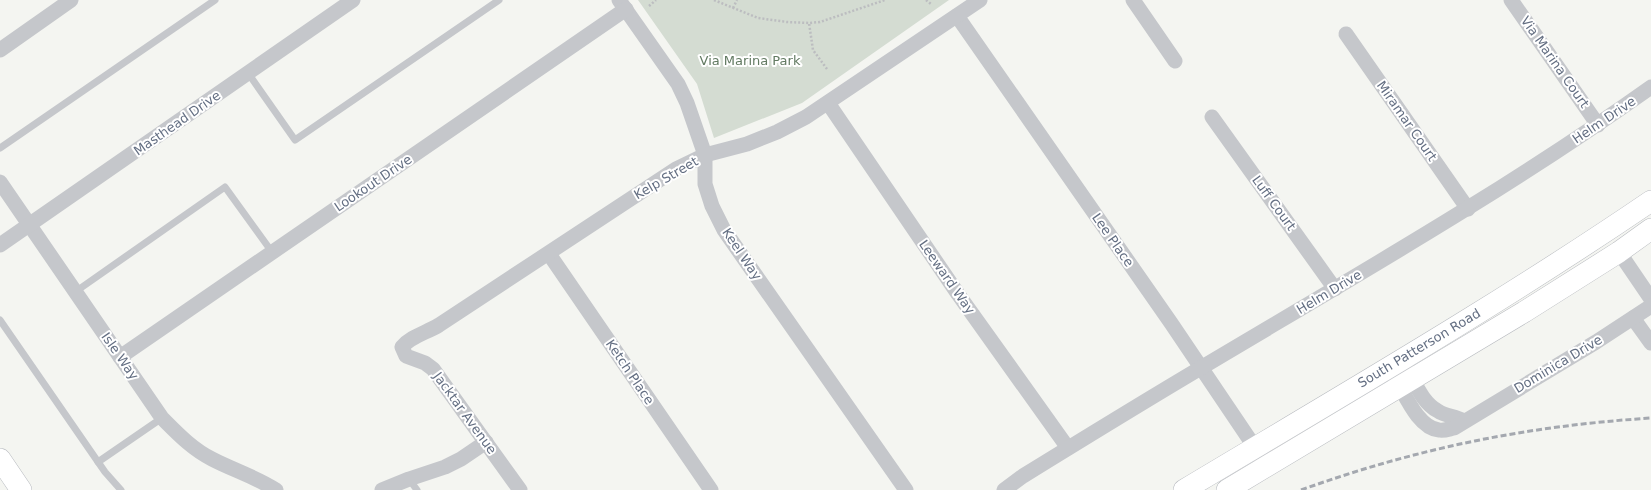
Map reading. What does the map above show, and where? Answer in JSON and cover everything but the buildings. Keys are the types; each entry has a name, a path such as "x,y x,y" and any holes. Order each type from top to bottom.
{"street":[{"path":"0,50 71,0"},
{"name":"Masthead Drive","path":"0,245 353,0"},
{"name":"Kelp Street","path":"402,347 408,340 428,332 549,254 663,176 705,155 747,144 777,132 806,117 980,0"},
{"path":"1133,0 1176,62"},
{"name":"Via Marina Court","path":"1511,0 1598,125"},
{"name":"Keel Way","path":"622,5 678,84 687,102 705,155 705,184 712,206 724,230 906,490"},
{"name":"Lookout Drive","path":"120,357 272,252 622,5"},
{"name":"Lee Place","path":"957,16 1202,367 1268,466"},
{"name":"Miramar Court","path":"1346,34 1468,209"},
{"name":"Helm Drive","path":"1004,490 1068,448 1468,209 1598,125 1651,87"},
{"name":"Leeward Way","path":"828,103 958,294 1068,448"},
{"name":"Luff Court","path":"1212,117 1335,289"},
{"name":"Isle Way","path":"0,182 162,418 178,435 194,448 212,459 263,481 276,490"},
{"name":"South Patterson Road","path":"1184,490 1577,251 1651,201"},
{"name":"South Patterson Road","path":"1227,490 1619,252 1651,229"},
{"path":"1619,252 1651,299"},
{"name":"Ketch Place","path":"549,254 710,490"},
{"name":"Dominica Drive","path":"1395,363 1406,382 1414,411 1425,424 1431,428 1439,430 1454,428 1651,306"},
{"path":"1633,318 1651,343"},
{"name":"Jacktar Avenue","path":"402,347 406,356 425,363 433,369 520,490"},
{"path":"382,490 413,484 461,459 486,442"},
{"path":"0,459 21,490"}],"lane":[{"path":"0,148 215,0"},
{"path":"248,73 295,140 500,0"},
{"path":"76,292 225,187 272,252"},
{"path":"0,320 98,462 121,490"},
{"path":"98,462 162,418"}],"path":[{"path":"650,6 656,0"},
{"path":"714,0 758,18 809,23 820,22 885,0"},
{"path":"733,8 737,0"},
{"path":"926,0 931,4"},
{"path":"809,23 813,50 827,69"}],"green space":[{"name":"Via Marina Park","path":"638,0 949,0 802,103 714,138 697,84"}],"railway":[{"path":"1301,490 1388,462 1473,441 1560,427 1651,418"}]}
